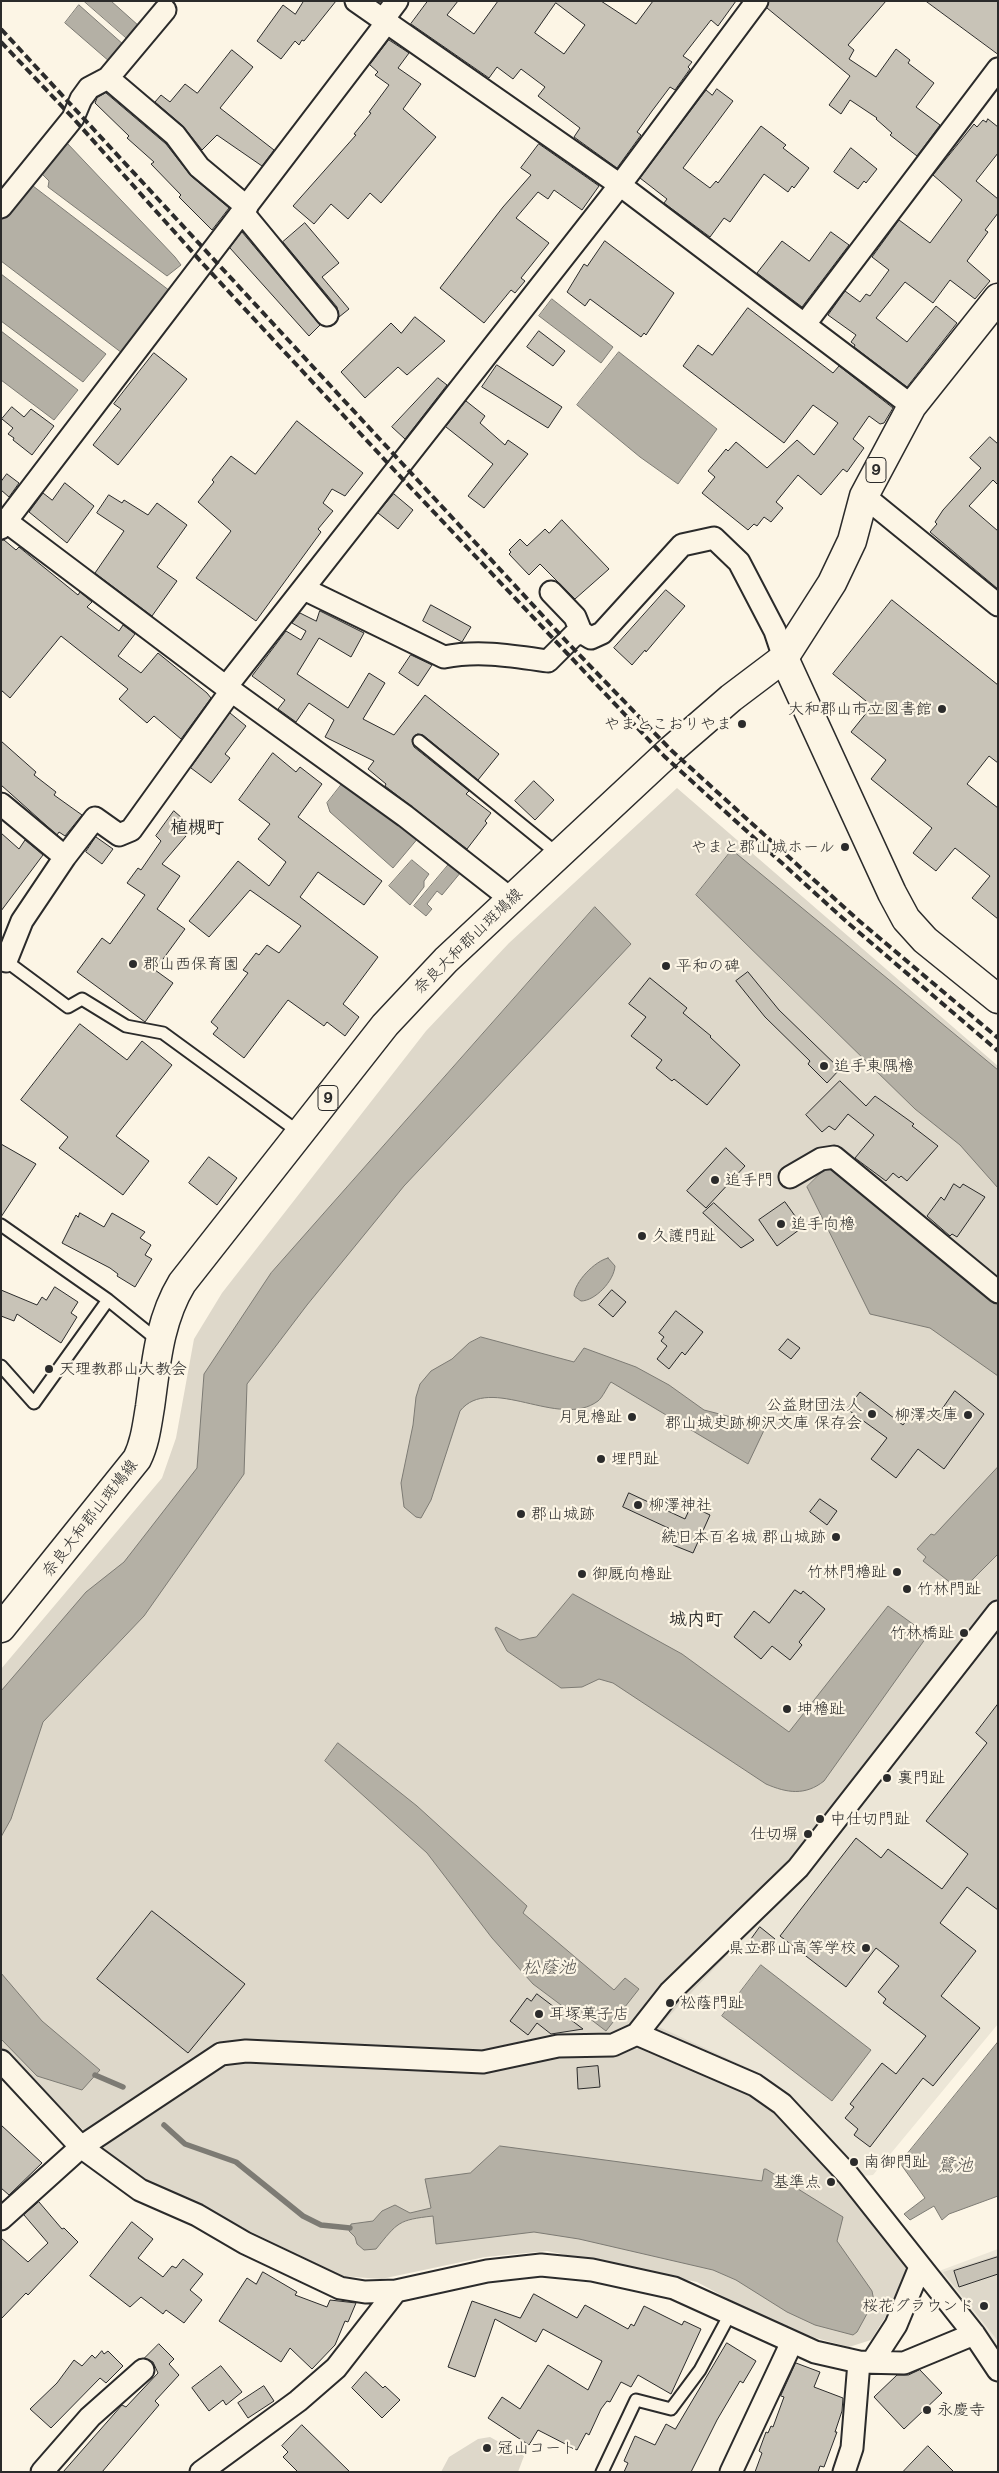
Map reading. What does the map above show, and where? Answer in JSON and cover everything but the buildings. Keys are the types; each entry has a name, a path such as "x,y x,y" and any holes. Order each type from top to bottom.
{"main road":[{"name":"奈良大和郡山斑鳩線","path":"1,1628 137,1459 145,1436 160,1342 169,1310 182,1283 402,1006 446,960 685,738 731,698 784,658 832,583 852,542 864,496 912,406 998,298"},
{"path":"784,658 892,893 906,919 925,940 998,999"}],"street":[{"path":"356,1 620,185 912,406"},
{"path":"397,1 388,13 388,22 4,525 405,816 511,899"},
{"path":"6,961 22,921 95,818 119,836 131,830 229,689 304,589 620,185 757,1"},
{"path":"1,207 73,118 89,88 108,78 165,10"},
{"path":"805,324 998,68"},
{"path":"108,78 175,135 199,168 245,210 327,315"},
{"path":"864,496 998,605"},
{"path":"551,592 575,617 581,632 590,638 602,633 682,545 714,538 739,562 775,631 784,658"},
{"path":"304,589 444,657 464,653 495,654 548,661 573,636 581,632"},
{"path":"1,804 65,858"},
{"path":"790,1177 821,1158 834,1157 998,1292"},
{"path":"1,2219 81,2147 221,2054 246,2051 483,2062 558,2046 613,2045 637,2034 670,1992 798,1868 998,1612"},
{"path":"637,2034 755,2085 782,2104 848,2175 974,2334 998,2370"},
{"path":"1,2061 81,2147 140,2190 197,2215 245,2243 340,2288 365,2292 396,2291 487,2271 541,2265 592,2270 674,2288 814,2352 865,2362 904,2363 974,2334"},
{"path":"844,2472 852,2448 865,2362 896,2325 920,2267"},
{"path":"201,2472 298,2401 336,2368 396,2291"},
{"path":"731,2472 792,2342"},
{"path":"42,2472 90,2417 143,2370"}],"lane":[{"path":"419,741 559,855"},
{"path":"6,961 68,1007 82,999 126,1026 163,1033 300,1133"},
{"path":"1,1225 108,1300 160,1342"},
{"path":"1,1366 34,1403 108,1300"},
{"path":"602,2472 636,2400 671,2409 700,2370 730,2314"}],"shaded area":[{"path":"677,788 998,1066 998,1627 806,1872 659,2027 757,2072 862,2176 918,2246 904,2287 871,2340 849,2347 783,2329 697,2282 547,2251 485,2257 381,2279 342,2276 198,2206 153,2187 106,2152 1,2051 1,1669 162,1478 176,1438 194,1339 222,1293 426,1031 509,943"},
{"name":"県立郡山高等学校","path":"998,1627 998,2024 873,2175 862,2176 659,2027 806,1872"},
{"name":"桜花グラウンド","path":"998,2249 998,2352 939,2271"},
{"name":"桜花グラウンド","path":"998,2255 998,2341 943,2272"},
{"name":"冠山コート","path":"490,2437 524,2456 518,2472 441,2472 449,2457 478,2439"}],"water":[{"path":"84,1 111,1 139,26 129,40"},
{"path":"79,5 124,45 110,62 65,23"},
{"path":"67,143 181,265 167,276 48,187 49,181 42,174"},
{"path":"33,186 170,291 122,353 1,261 1,218 23,187"},
{"path":"1,274 106,354 83,382 1,321"},
{"path":"552,299 613,347 601,363 539,316"},
{"path":"1,331 78,390 54,420 1,380"},
{"path":"619,352 717,429 678,484 640,457 577,405"},
{"path":"342,784 419,837 393,868 330,812 327,803"},
{"path":"732,850 998,1070 998,1188 960,1145 915,1109 696,895"},
{"path":"412,860 429,874 424,881 424,887 410,905 389,886"},
{"path":"450,863 461,872 442,895 437,891 427,904 432,909 426,916 414,906"},
{"path":"595,907 631,944 404,1186 307,1305 247,1384 244,1474 144,1616 43,1722 11,1819 1,1837 1,1691 86,1592 124,1562 197,1468 204,1374 271,1273"},
{"path":"824,1170 841,1170 998,1302 998,1376 930,1328 870,1314 807,1187"},
{"path":"608,1258 615,1266 611,1278 603,1289 592,1298 586,1300 581,1301 574,1296 577,1285 586,1273 597,1263"},
{"path":"481,1337 574,1362 584,1348 636,1367 669,1385 704,1410 766,1426 748,1464 611,1382 598,1401 582,1408 545,1407 489,1397 473,1401 460,1411 431,1500 421,1518 416,1517 404,1507 401,1483 420,1384 431,1371 452,1359 469,1343"},
{"path":"998,1467 998,1554 961,1591 923,1561 926,1557 917,1549 931,1534 934,1535"},
{"path":"573,1594 682,1654 789,1732 888,1606 928,1635 824,1781 810,1789 796,1792 766,1784 613,1683 599,1679 582,1687 561,1688 507,1651 495,1629 496,1627 520,1640 536,1637"},
{"name":"松蔭池","path":"338,1743 417,1806 527,1906 523,1913 614,1990 625,1978 639,1989 606,2031 585,2015 581,2020 533,1984 492,1938 427,1853 325,1761"},
{"path":"761,1965 871,2050 832,2101 722,2016"},
{"path":"1,1973 42,2021 100,2070 82,2090 37,2076 1,2039"},
{"name":"鷺池","path":"998,2042 998,2196 949,2214 942,2220 934,2206 910,2220 904,2214 925,2198 900,2163"},
{"path":"500,2146 762,2181 764,2169 766,2169 843,2217 837,2241 872,2291 874,2301 857,2332 853,2335 815,2325 787,2312 736,2280 713,2270 579,2239 534,2232 436,2244 433,2216 405,2221 394,2228 376,2249 364,2250 357,2244 355,2237 349,2231 351,2224 373,2221 382,2211 395,2205 410,2213 431,2208 425,2179 470,2173"}],"waterway":[{"path":"95,2075 123,2087"},
{"path":"164,2125 185,2144 236,2162 303,2216 321,2225 350,2228"}],"railway":[{"path":"1,29 568,643 671,750 857,919 998,1038"},
{"path":"1,42 73,118 204,265 396,472 664,756 848,923 998,1051"}],"place":[{"name":"大和郡山市立図書館","path":"942,709"},
{"name":"やまとこおりやま","path":"742,724"},
{"name":"やまと郡山城ホール","path":"845,847"},
{"name":"郡山西保育園","path":"133,964"},
{"name":"平和の碑","path":"666,966"},
{"name":"追手東隅櫓","path":"824,1066"},
{"name":"追手門","path":"715,1180"},
{"name":"追手向櫓","path":"781,1224"},
{"name":"久護門趾","path":"642,1236"},
{"name":"天理教郡山大教会","path":"49,1369"},
{"name":"公益財団法人 郡山城史跡柳沢文庫 保存会","path":"872,1414"},
{"name":"柳澤文庫","path":"968,1415"},
{"name":"月見櫓趾","path":"632,1417"},
{"name":"埋門趾","path":"601,1459"},
{"name":"柳澤神社","path":"638,1505"},
{"name":"郡山城跡","path":"521,1514"},
{"name":"続日本百名城 郡山城跡","path":"836,1537"},
{"name":"竹林門櫓趾","path":"897,1572"},
{"name":"御厩向櫓趾","path":"582,1574"},
{"name":"竹林門趾","path":"907,1589"},
{"name":"竹林橋趾","path":"964,1633"},
{"name":"坤櫓趾","path":"787,1709"},
{"name":"裏門趾","path":"887,1778"},
{"name":"中仕切門趾","path":"820,1819"},
{"name":"仕切塀","path":"808,1834"},
{"name":"県立郡山高等学校","path":"866,1948"},
{"name":"松蔭門趾","path":"670,2003"},
{"name":"耳塚菓子店","path":"539,2014"},
{"name":"南御門趾","path":"854,2162"},
{"name":"基準点","path":"831,2182"},
{"name":"桜花グラウンド","path":"984,2306"},
{"name":"永慶寺","path":"927,2410"},
{"name":"冠山コート","path":"487,2448"}],"district":[{"name":"植槻町","path":"197,827"},
{"name":"城内町","path":"696,1619"}]}
